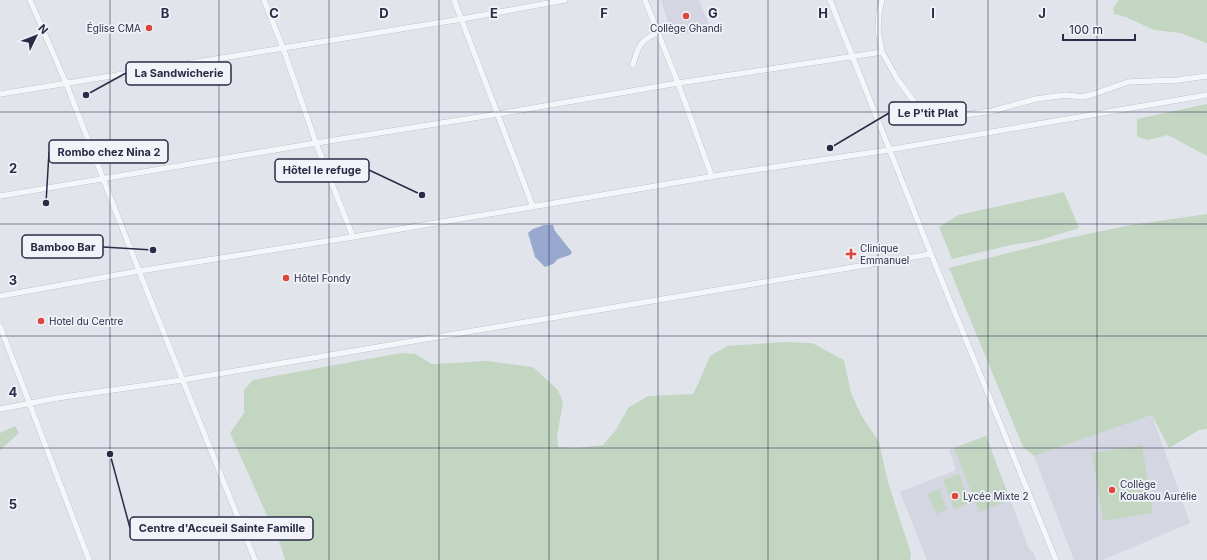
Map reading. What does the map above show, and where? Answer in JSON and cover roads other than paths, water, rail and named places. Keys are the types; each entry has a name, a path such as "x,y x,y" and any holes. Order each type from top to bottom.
{"street":[{"path":"30,0 66,83 182,380 255,560"},
{"path":"264,0 283,48 316,143 353,237"},
{"path":"454,0 533,207"},
{"path":"0,94 462,19 565,0"},
{"path":"645,0 678,83 712,177"},
{"path":"830,0 889,150 1056,560"},
{"path":"882,0 879,13 878,30 882,52 898,80 916,104 933,116 943,118 992,111 1036,99 1065,95 1083,96 1094,94 1128,82 1178,80 1207,76"},
{"path":"633,65 637,50 644,40 658,32"},
{"path":"0,196 678,83 882,52"},
{"path":"0,296 139,271 712,177 889,150 1207,95"},
{"path":"0,409 29,403 182,380 931,254"},
{"path":"0,326 89,560"}],"water":[{"path":"544,225 553,225 555,231 572,252 570,255 558,259 553,264 545,267 535,257 528,233 533,229"}],"place":[{"name":"Collège Ghandi","path":"686,16"},
{"name":"Église CMA","path":"149,28"},
{"name":"La Sandwicherie","path":"86,95"},
{"name":"Le P'tit Plat","path":"830,148"},
{"name":"Hôtel le refuge","path":"422,195"},
{"name":"Rombo chez Nina 2","path":"46,203"},
{"name":"Bamboo Bar","path":"153,250"},
{"name":"Clinique Emmanuel","path":"851,254"},
{"name":"Hôtel Fondy","path":"286,278"},
{"name":"Hotel du Centre","path":"41,321"},
{"name":"Centre d'Accueil Sainte Famille","path":"110,454"},
{"name":"Collège Kouakou Aurélie","path":"1112,490"},
{"name":"Lycée Mixte 2","path":"955,496"}]}
